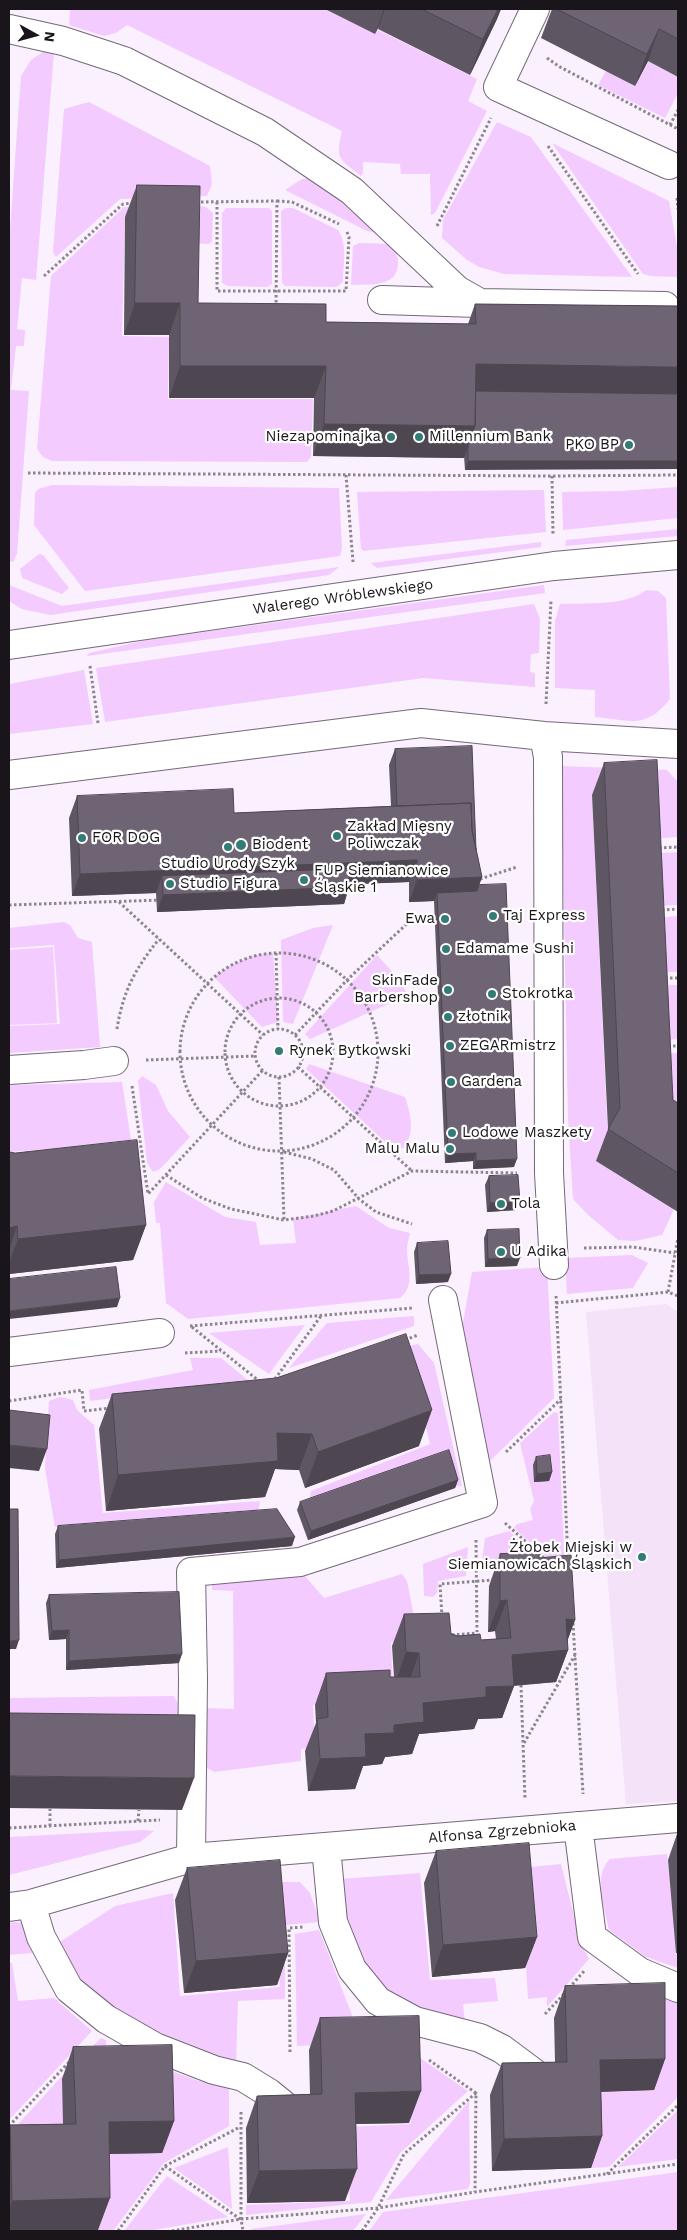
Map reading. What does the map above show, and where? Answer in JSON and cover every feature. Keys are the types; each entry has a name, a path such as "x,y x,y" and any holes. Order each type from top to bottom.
{"street":[{"path":"535,9 502,89 669,165"},
{"path":"9,28 63,41 124,61 265,132 352,191 457,290 480,303"},
{"path":"382,300 670,307"},
{"name":"Walerego Wróblewskiego","path":"9,645 554,566 678,555"},
{"path":"9,775 421,723 544,736 678,744"},
{"path":"544,736 548,757 549,1173 554,1265"},
{"path":"9,1070 84,1065 122,1060"},
{"path":"191,1858 193,1679 191,1572 300,1562 481,1490 445,1310"},
{"path":"9,1352 160,1333"},
{"name":"Alfonsa Zgrzebnioka","path":"304,2121 269,2093 243,2077 214,2070 155,2047 106,2020 69,1989 41,1936 20,1905 191,1858 678,1818"},
{"path":"578,1826 592,1937 640,1972 678,1988"},
{"path":"326,1847 333,1922 352,1969 378,2000 415,2021 480,2038 502,2049 540,2078"}],"path":[{"path":"544,55 560,67 678,129"},
{"path":"436,226 502,89"},
{"path":"670,125 678,110"},
{"path":"542,138 642,281"},
{"path":"677,198 678,210"},
{"path":"189,202 277,201 292,202 342,226 349,237 346,291 216,291 217,202"},
{"path":"276,309 277,201"},
{"path":"44,276 123,204 142,203"},
{"path":"28,473 678,475"},
{"path":"346,475 353,562"},
{"path":"552,476 553,542"},
{"path":"544,736 551,600"},
{"path":"89,661 98,723"},
{"path":"656,848 678,847"},
{"path":"476,880 548,857"},
{"path":"9,904 167,900"},
{"path":"119,902 263,1035"},
{"path":"660,910 678,909"},
{"path":"295,1035 347,980 413,918"},
{"path":"159,939 130,980 120,1012 122,1060 148,1194 263,1070"},
{"path":"276,952 278,1029"},
{"path":"282,1151 302,1148 326,1140 354,1118 371,1090 376,1074 378,1049 373,1021 358,992 347,980 321,961 305,956 276,952 263,954 234,964 222,971 207,984 191,1006 184,1022 180,1059 191,1096 203,1116 212,1125 236,1141 251,1147 282,1151 312,1159 334,1170 359,1199 376,1212 412,1224"},
{"path":"662,978 678,978"},
{"path":"278,997 300,1001 317,1012 330,1031 334,1050 332,1068 321,1087 305,1100 280,1106 262,1104 242,1092 230,1076 225,1057 228,1032 240,1014 259,1001 278,997"},
{"path":"278,1029 285,1029 300,1040 303,1052 298,1067 294,1072 279,1077 263,1070 256,1056 259,1040 263,1035 278,1029"},
{"path":"664,1046 678,1046"},
{"path":"122,1060 256,1056"},
{"path":"298,1067 412,1171"},
{"path":"279,1077 284,1220"},
{"path":"132,1152 141,1152"},
{"path":"166,1175 202,1198 260,1216 284,1220 333,1211 412,1171 549,1173"},
{"path":"668,1292 678,1238"},
{"path":"604,1248 633,1247 675,1253"},
{"path":"568,1564 562,1399 556,1303 668,1292 678,1296"},
{"path":"191,1327 322,1316 445,1310"},
{"path":"398,1342 445,1310"},
{"path":"271,1384 322,1316"},
{"path":"184,1322 260,1382"},
{"path":"184,1352 222,1352"},
{"path":"275,1379 284,1376"},
{"path":"9,1401 82,1390 84,1411 113,1408"},
{"path":"547,1561 481,1490 562,1399"},
{"path":"476,1540 478,1640"},
{"path":"442,1619 440,1584 494,1580"},
{"path":"572,1619 576,1654 582,1779"},
{"path":"444,1636 477,1632"},
{"path":"523,1743 576,1654"},
{"path":"521,1685 526,1830"},
{"path":"50,1809 50,1826"},
{"path":"138,1822 139,1810"},
{"path":"9,1828 166,1820"},
{"path":"290,2052 289,1928 306,1926"},
{"path":"545,2014 588,1967"},
{"path":"424,2056 476,2094"},
{"path":"9,2126 74,2057"},
{"path":"475,2192 476,2094"},
{"path":"362,2231 378,2208 404,2154 476,2094"},
{"path":"606,2174 678,2105"},
{"path":"118,2231 165,2166 240,2127 241,2220 243,2231"},
{"path":"172,2231 241,2220 378,2208 475,2192 678,2164"},
{"path":"165,2166 241,2220"}],"shaded area":[{"path":"70,9 325,9 375,34 378,30 477,79 468,101 487,111 435,213 431,215 430,174 401,174 400,164 363,162 363,173 361,176 341,158 339,148 342,131 127,25 116,33 104,36 69,25"},
{"path":"46,50 54,52 36,280 22,278 17,329 25,330 24,346 16,346 11,390 29,391 17,554 13,562 9,561 9,244 21,76 31,60"},
{"path":"648,61 678,77 678,93 665,118 598,85 606,71 635,86"},
{"path":"89,102 210,166 212,184 207,196 120,199 56,257 53,252 64,109"},
{"path":"497,122 531,137 632,277 504,274 479,267 467,260 442,238 443,220"},
{"path":"552,143 669,201 678,253 678,277 643,274"},
{"path":"314,178 333,190 379,233 367,231 285,190 302,179"},
{"path":"124,207 206,207 213,213 212,241 209,244 189,243 190,217 125,216 122,336 169,337 168,399 313,399 311,457 307,462 52,461 43,457 37,449 51,276"},
{"path":"226,208 269,208 272,211 272,284 267,287 228,286 222,283 222,213"},
{"path":"286,208 293,208 338,230 343,242 344,262 343,282 336,287 285,286 282,283 281,211"},
{"path":"359,243 391,244 398,259 397,269 392,278 379,284 351,285 353,246"},
{"path":"52,485 339,488 342,548 340,556 85,591 34,525 35,493 38,489"},
{"path":"678,487 678,518 563,530 562,492 621,491"},
{"path":"544,490 546,532 363,551 361,549 357,492"},
{"path":"678,529 678,536 565,546 566,540"},
{"path":"541,542 541,547 377,568 371,563"},
{"path":"39,554 43,555 69,588 62,594 22,578 20,569"},
{"path":"339,567 329,575 50,615 22,609 9,601 9,585 62,606"},
{"path":"544,585 545,593 87,656 89,653 147,640"},
{"path":"646,590 658,591 666,598 670,699 653,715 637,721 595,717 595,690 555,688 555,621 560,604 617,601 628,599"},
{"path":"534,604 540,619 539,653 531,654 530,672 535,673 535,687 423,678 105,722 96,668"},
{"path":"84,670 93,724 9,734 9,684"},
{"path":"561,766 667,770 678,782 678,837 647,839 592,795 608,1141 674,1209 662,1235 635,1241 618,1240 588,1215 573,1199 568,1118"},
{"path":"678,852 678,905 651,906 648,854"},
{"path":"678,916 678,972 654,972 651,918"},
{"path":"64,922 70,925 78,938 92,942 100,1047 9,1053 9,1026 60,1024 54,945 9,948 9,928"},
{"path":"333,925 293,1024 283,1022 281,940 313,928"},
{"path":"53,947 57,1023 9,1025 9,950"},
{"path":"273,953 278,1022 262,1027 214,977 242,960 257,955"},
{"path":"377,955 396,976 408,995 310,1039 305,1034"},
{"path":"654,985 678,985 678,1039 657,1040"},
{"path":"678,1053 678,1109 660,1112 657,1054"},
{"path":"309,1064 405,1097 409,1110 411,1130 404,1148 393,1149 306,1069"},
{"path":"142,1076 156,1085 168,1111 190,1137 160,1169 153,1172 147,1163 138,1081"},
{"path":"122,1082 131,1140 118,1144 9,1152 9,1085"},
{"path":"166,1182 225,1217 256,1222 260,1245 296,1243 293,1219 356,1206 389,1228 410,1233 407,1249 410,1275 408,1287 400,1298 188,1319 166,1303 160,1223 156,1223 154,1202"},
{"path":"632,1255 648,1263 633,1288 567,1294 565,1258"},
{"path":"547,1267 554,1398 487,1464 458,1351 472,1272"},
{"name":"Żłobek Miejski w Siemianowicach Śląskich","path":"666,1304 678,1312 678,1801 626,1804 586,1312"},
{"path":"414,1316 414,1326 289,1368 327,1323"},
{"path":"305,1325 269,1374 209,1333"},
{"path":"418,1344 434,1363 462,1486 456,1486 447,1456 309,1503 311,1491 430,1444 411,1363 410,1346"},
{"path":"190,1358 221,1358 249,1381 90,1401 89,1390 193,1370"},
{"path":"60,1397 73,1400 77,1410 94,1425 103,1513 260,1501 258,1513 55,1527 45,1468 49,1401"},
{"path":"554,1412 558,1413 564,1556 553,1563 514,1528 517,1524 533,1520 530,1509 534,1501 520,1443"},
{"path":"509,1531 555,1570 481,1568 485,1538"},
{"path":"468,1547 466,1576 438,1581 437,1593 433,1597 424,1596 423,1564"},
{"path":"402,1574 407,1581 419,1642 391,1642 393,1686 378,1699 313,1705 315,1747 301,1749 301,1761 214,1772 204,1766 202,1708 234,1709 233,1591 212,1590 212,1585 304,1575 324,1598"},
{"path":"174,1696 181,1710 175,1741 9,1741 9,1698"},
{"path":"154,1831 140,1842 9,1875 9,1837"},
{"path":"667,1854 678,1968 646,1957 609,1930 601,1893 602,1875 610,1859"},
{"path":"561,1864 581,1944 589,1959 547,2007 547,1997 528,1999 520,1868"},
{"path":"420,1873 430,1980 495,1978 498,2001 463,2004 466,2030 381,1996 338,1919 341,1879"},
{"path":"274,1882 300,1882 310,1893 320,1922 285,1925 285,1999 238,2001 236,2066 188,2051 118,2012 80,1982 61,1951 60,1942 115,1906 173,1893 180,1996 280,1987"},
{"path":"9,1923 24,1923 42,1952 9,1955"},
{"path":"319,1930 352,2015 349,2044 297,2046 295,1934"},
{"path":"9,1963 12,1963 18,2001 54,1998 92,2031 9,2120"},
{"path":"656,1985 678,1995 678,2097 609,2167 591,2168 589,2093 654,2090"},
{"path":"101,2038 106,2040 107,2078 64,2156 9,2134 65,2073"},
{"path":"410,2051 468,2091 400,2153 371,2202 246,2215 246,2205 350,2201 346,2127 411,2124"},
{"path":"163,2068 199,2081 229,2087 229,2126 164,2163 113,2231 61,2231 98,2230 97,2154"},
{"path":"469,2101 470,2184 468,2189 386,2200"},
{"path":"678,2110 678,2159 618,2167"},
{"path":"228,2147 232,2209 174,2168"},
{"path":"678,2172 678,2231 369,2231 383,2212"},
{"path":"167,2176 228,2217 148,2231 124,2231"},
{"path":"366,2214 353,2231 251,2231 251,2229"}],"building":[{"path":"422,9 498,9 483,39"},
{"path":"557,9 678,9 678,39 659,29 647,54"},
{"path":"137,185 200,186 198,303 326,304 326,322 476,324 475,304 678,306 678,367 476,364 475,426 324,424 326,366 180,366 180,303 135,303"},
{"path":"476,391 678,394 678,461 468,461 468,447 475,426"},
{"path":"472,746 476,850 472,830 471,803 397,806 395,749"},
{"path":"657,760 673,1100 678,1103 678,1173 608,1129 620,1108 604,763"},
{"path":"233,789 234,813 471,803 472,830 482,877 417,880 417,860 80,874 77,796"},
{"path":"349,869 349,887 163,895 162,876"},
{"path":"506,884 517,1159 476,1161 476,1153 448,1154 437,893 477,891 479,885"},
{"path":"137,1140 146,1225 18,1239 17,1226 9,1228 9,1152 15,1153"},
{"name":"Tola","path":"518,1175 520,1202 490,1203 489,1176"},
{"name":"U Adika","path":"519,1229 520,1258 488,1259 487,1230"},
{"path":"448,1241 451,1274 419,1275 417,1243"},
{"path":"116,1267 120,1298 9,1311 9,1279"},
{"path":"406,1334 432,1410 318,1452 312,1434 277,1433 278,1461 118,1475 112,1394 276,1378"},
{"path":"9,1410 50,1415 47,1449 9,1445"},
{"path":"449,1450 458,1480 311,1531 300,1502"},
{"path":"550,1455 552,1472 537,1474 536,1457"},
{"path":"9,1509 18,1509 19,1640 9,1641"},
{"path":"277,1509 295,1537 59,1560 58,1526"},
{"path":"539,1553 539,1558 571,1555 575,1620 566,1619 568,1650 512,1655 514,1686 486,1687 486,1697 423,1703 424,1722 394,1725 394,1733 365,1734 366,1757 320,1759 317,1719 328,1717 326,1673 390,1670 390,1677 420,1677 419,1653 406,1652 404,1614 449,1613 451,1634 458,1636 480,1634 481,1640 511,1638 507,1600 500,1601 500,1554"},
{"path":"179,1592 182,1654 69,1661 69,1630 52,1631 49,1595"},
{"path":"9,1713 195,1715 194,1778 9,1776"},
{"path":"529,1843 537,1937 443,1945 436,1851"},
{"path":"280,1860 288,1953 196,1961 187,1868"},
{"path":"665,1983 665,2059 600,2060 602,2136 504,2139 502,2063 567,2062 565,1986"},
{"path":"419,2016 421,2091 355,2093 357,2169 259,2171 257,2096 322,2094 320,2018"},
{"path":"172,2045 174,2121 109,2122 110,2198 12,2201 10,2125 76,2124 73,2047"}],"place":[{"name":"Niezapominajka","path":"391,437"},
{"name":"Millennium Bank","path":"419,437"},
{"name":"PKO BP","path":"629,445"},
{"name":"Zakład Mięsny Poliwczak","path":"337,836"},
{"name":"FOR DOG","path":"82,838"},
{"name":"Biodent","path":"241,845"},
{"name":"Studio Urody Szyk","path":"228,847"},
{"name":"FUP Siemianowice Śląskie 1","path":"304,880"},
{"name":"Studio Figura","path":"170,884"},
{"name":"Taj Express","path":"493,916"},
{"name":"Ewa","path":"445,919"},
{"name":"Edamame Sushi","path":"446,949"},
{"name":"SkinFade Barbershop","path":"448,990"},
{"name":"Stokrotka","path":"492,994"},
{"name":"złotnik","path":"448,1017"},
{"name":"ZEGARmistrz","path":"450,1046"},
{"name":"Rynek Bytkowski","path":"279,1051"},
{"name":"Gardena","path":"451,1082"},
{"name":"Lodowe Maszkety","path":"452,1133"},
{"name":"Malu Malu","path":"450,1149"},
{"name":"Tola","path":"501,1204"},
{"name":"U Adika","path":"501,1252"},
{"name":"Żłobek Miejski w Siemianowicach Śląskich","path":"642,1557"}]}
